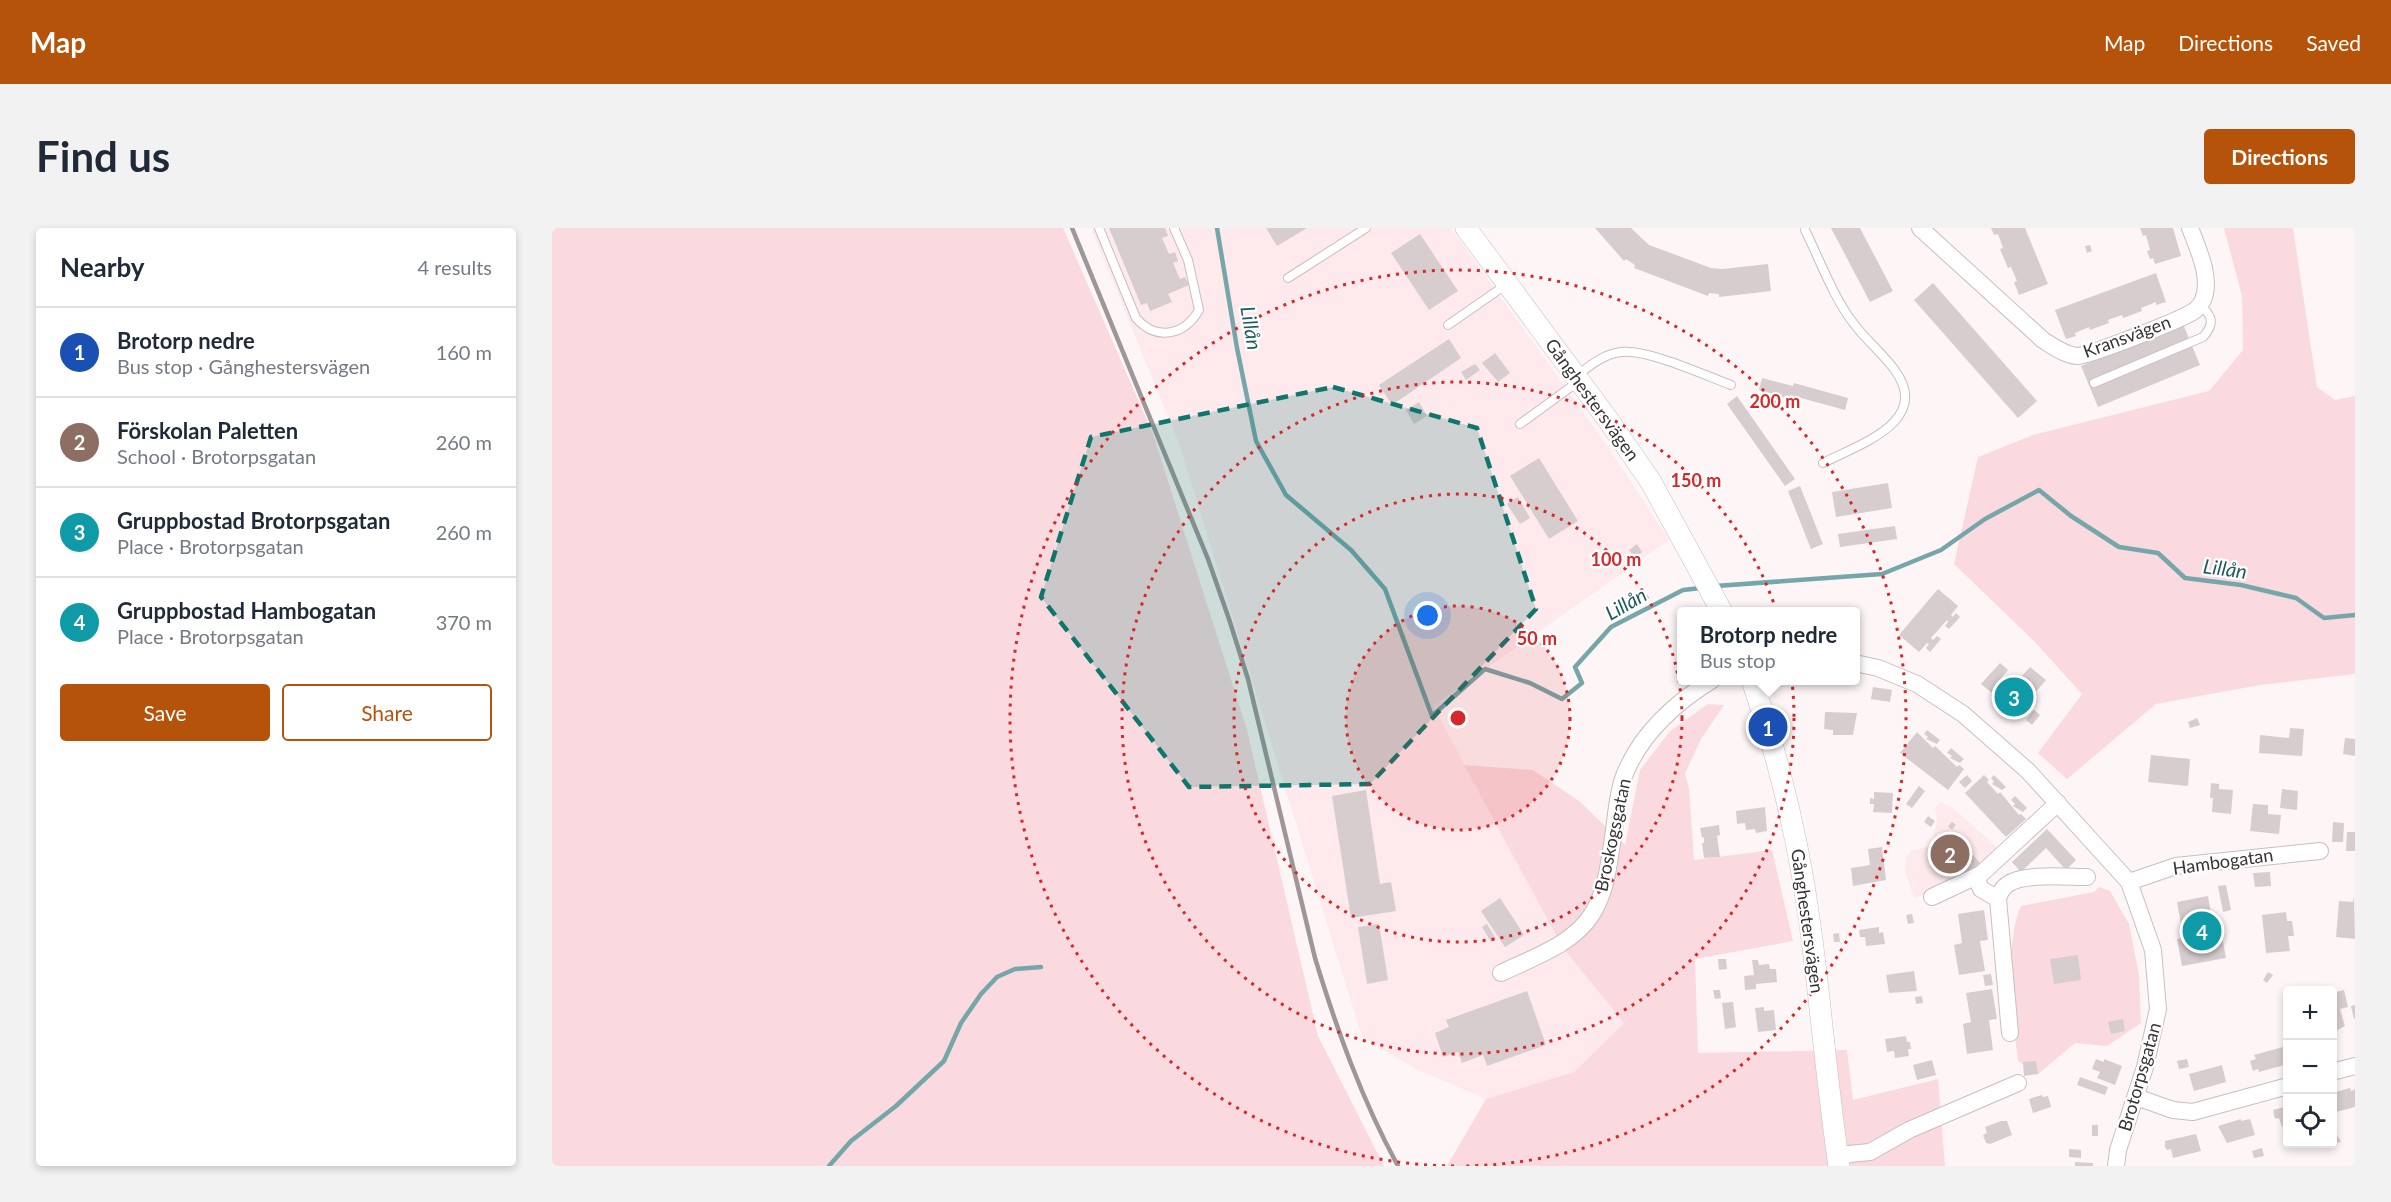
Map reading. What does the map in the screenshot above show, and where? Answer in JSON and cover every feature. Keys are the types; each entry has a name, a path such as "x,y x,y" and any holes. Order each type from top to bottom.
{"street":[{"name":"Gånghestersvägen","path":"1466,228 1651,482 1720,607"},
{"name":"Kransvägen","path":"1920,228 1940,236 2002,305 2043,340 2062,352 2076,356 2154,329 2185,316 2199,305"},
{"path":"2190,228 2204,265 2205,287 2203,300 2199,305"},
{"name":"Brotorpsgatan","path":"1860,664 1917,684 1963,714 2028,771 2129,882 2153,950 2158,1009 2136,1097 2118,1150 2116,1166"},
{"name":"Broskogsgatan","path":"1502,973 1558,945 1579,929 1592,915 1604,889 1623,778 1638,749 1672,709 1706,685"},
{"name":"Gånghestersvägen","path":"1753,685 1768,727 1791,814 1810,924 1838,1160"},
{"path":"1932,897 1976,877 2058,803"},
{"name":"Hambogatan","path":"2129,882 2176,866 2320,851"},
{"path":"1976,877 1981,889 1998,899"},
{"path":"2010,1033 1998,899 2000,892 2007,884 2023,878 2087,877"},
{"path":"2337,1071 2355,1066"},
{"path":"1838,1160 1870,1152 1909,1130 2018,1083"},
{"path":"2136,1097 2173,1110 2193,1112 2283,1087"},
{"path":"1876,1149 1877,1166"}],"lane":[{"path":"1099,228 1136,318 1144,327 1156,333 1170,332 1184,327 1193,320 1199,310 1188,260 1174,228"},
{"path":"1288,278 1366,228"},
{"path":"1805,230 1844,309 1854,325 1895,370 1906,395 1905,406 1894,423 1872,438 1823,464"},
{"path":"1448,325 1507,284"},
{"path":"2094,383 2203,337 2212,325 2212,319 2199,305"},
{"path":"1520,424 1603,357 1622,351 1658,357 1731,385"}],"highlighted area":[{"path":"1333,387 1477,428 1536,609 1370,784 1189,787 1041,597 1091,437"}],"shaded area":[{"path":"552,228 1063,228 1153,434 1247,730 1318,1036 1384,1166 552,1166"},
{"path":"1091,228 1451,228 1606,444 1669,540 1433,706 1563,948 1624,1023 1574,1072 1486,1099 1416,1069 1362,1037 1179,443"},
{"path":"2224,228 2293,228 2317,387 2335,400 2355,396 2355,674 2260,685 2156,704 2067,779 2038,753 2082,694 2035,642 1954,564 1978,457 2033,435 2209,391 2243,350 2242,296"},
{"path":"1708,704 1724,705 1701,739 1685,773 1689,789 1694,860 1772,850 1793,941 1695,959 1698,1053 1847,1050 1853,1100 1938,1079 1945,1166 1447,1166 1486,1099 1574,1072 1624,1023 1563,948 1464,765 1533,770 1579,801 1625,845 1640,770 1670,731"},
{"path":"1940,802 1953,808 1997,847 1963,882 1914,898 1905,870 1906,857 1912,850 1932,846 1937,819 1935,809"},
{"path":"2099,887 2110,891 2129,924 2139,975 2141,1023 2107,1046 2075,1043 2037,1075 2018,1061 2011,982 2016,921 2021,906 2094,892"}],"building":[{"path":"1109,228 1165,228 1168,236 1162,238 1169,254 1175,252 1178,261 1173,263 1180,279 1185,277 1189,285 1168,294 1172,302 1150,311 1147,303 1141,305"},
{"path":"1266,228 1307,228 1277,246"},
{"path":"1595,228 1631,228 1649,245 1711,268 1768,264 1771,291 1719,297 1719,294 1709,293 1708,296 1634,268 1635,265 1626,259 1624,261"},
{"path":"1831,228 1860,228 1893,291 1870,302"},
{"path":"1991,228 2025,228 2048,284 2019,295 2014,282 2017,281 2011,267 2008,268 2000,249 2003,248 1998,234 1994,235"},
{"path":"2140,228 2173,228 2181,256 2155,264 2147,251 2150,250 2146,235 2143,236"},
{"path":"1420,234 1458,291 1429,310 1391,253"},
{"path":"2090,245 2092,251 2087,253 2085,246"},
{"path":"2156,273 2166,302 2156,305 2156,302 2141,308 2142,311 2123,318 2122,315 2108,320 2109,323 2090,330 2089,327 2075,333 2076,336 2066,339 2055,310"},
{"path":"1933,283 2037,401 2018,418 1914,300"},
{"path":"2183,324 2200,365 2098,407 2081,366"},
{"path":"1449,339 1461,358 1392,405 1379,385"},
{"path":"1495,353 1510,373 1498,382 1482,363"},
{"path":"1475,364 1480,370 1466,380 1461,372"},
{"path":"1762,378 1793,386 1794,383 1848,398 1845,410 1790,395 1789,399 1759,390"},
{"path":"1737,396 1795,479 1785,486 1727,404"},
{"path":"1419,402 1427,416 1414,424 1406,410"},
{"path":"1539,458 1578,521 1549,539 1510,476"},
{"path":"1888,483 1892,508 1836,517 1832,492"},
{"path":"1800,486 1823,544 1811,549 1788,491"},
{"path":"1518,497 1530,518 1520,524 1507,504"},
{"path":"1895,526 1897,539 1840,547 1838,534"},
{"path":"1637,544 1642,552 1634,558 1629,550"},
{"path":"1938,589 1958,606 1951,615 1953,617 1956,613 1960,617 1949,629 1945,626 1947,620 1931,638 1933,640 1937,636 1941,639 1930,652 1926,648 1929,644 1927,643 1919,652 1899,635"},
{"path":"2000,663 2008,670 2001,678 2012,687 2030,667 2046,680 2014,717 2005,709 2008,706 1981,684"},
{"path":"1873,687 1892,690 1890,702 1871,699"},
{"path":"2034,710 2040,715 2032,725 2026,720"},
{"path":"1825,712 1857,713 1853,735 1833,735 1833,730 1824,729"},
{"path":"2197,718 2200,725 2190,728 2188,722"},
{"path":"2290,728 2304,729 2302,756 2259,753 2260,735 2289,738"},
{"path":"1927,730 1940,740 1937,744 1926,739 1928,737 1924,734"},
{"path":"1917,732 1957,767 1959,765 1964,769 1948,790 1900,753"},
{"path":"2345,738 2355,739 2355,756 2343,754"},
{"path":"1951,748 1964,759 1960,763 1950,758 1952,756 1947,753"},
{"path":"2151,755 2190,759 2188,786 2148,782"},
{"path":"1967,775 1972,781 1965,788 1959,782"},
{"path":"1984,775 1998,794 2000,792 2019,815 2021,814 2026,819 2006,837 1965,793"},
{"path":"1994,775 2006,787 2002,790 1992,784 1994,782 1991,778"},
{"path":"2211,783 2219,784 2219,789 2233,790 2231,814 2212,812"},
{"path":"1919,786 1925,791 1912,808 1906,804"},
{"path":"2282,789 2298,791 2297,810 2280,808"},
{"path":"1366,790 1380,884 1391,882 1396,911 1351,918 1332,796"},
{"path":"1874,792 1893,793 1892,813 1873,812 1874,804 1870,804 1870,798 1874,799"},
{"path":"2015,796 2027,808 2023,812 2013,806 2015,804 2011,800"},
{"path":"2253,804 2268,805 2268,814 2281,815 2279,834 2250,831"},
{"path":"1765,807 1767,831 1756,833 1755,829 1746,830 1745,823 1737,824 1736,811"},
{"path":"1928,816 1935,821 1931,827 1924,822"},
{"path":"1952,822 1956,825 1952,830 1948,826"},
{"path":"2333,822 2344,823 2343,842 2332,842"},
{"path":"1719,825 1720,835 1717,836 1720,857 1704,858 1702,843 1704,843 1704,837 1702,838 1700,828"},
{"path":"2047,829 2076,860 2066,870 2046,848 2021,872 2012,862"},
{"path":"2347,832 2355,832 2355,851 2346,851"},
{"path":"1956,837 1980,863 1960,881 1950,870 1959,862 1945,847"},
{"path":"1882,847 1886,880 1853,886 1851,868 1870,865 1868,849"},
{"path":"2270,872 2271,886 2255,887 2253,873"},
{"path":"2226,885 2231,910 2223,912 2218,886"},
{"path":"2354,895 2355,939 2336,937 2339,901 2353,902"},
{"path":"2208,896 2214,932 2221,930 2226,958 2182,966 2177,939 2191,936 2189,929 2182,930 2177,902"},
{"path":"1500,898 1524,935 1505,947 1481,911"},
{"path":"1984,910 1988,940 1980,941 1985,971 1959,975 1954,945 1962,943 1958,914"},
{"path":"2286,912 2287,921 2292,921 2294,936 2288,936 2290,951 2266,953 2262,915"},
{"path":"1912,914 1914,923 1908,924 1906,915"},
{"path":"1379,924 1388,980 1367,984 1358,927"},
{"path":"1487,924 1496,939 1491,942 1482,927"},
{"path":"1879,927 1879,933 1883,932 1885,944 1866,946 1865,937 1860,937 1859,930"},
{"path":"1839,933 1840,942 1834,942 1833,934"},
{"path":"2078,955 2081,980 2054,984 2050,959"},
{"path":"1718,959 1726,959 1727,969 1719,970"},
{"path":"1752,960 1758,960 1759,965 1769,964 1770,969 1776,969 1777,982 1756,984 1756,989 1745,990 1744,976 1754,975"},
{"path":"1914,971 1917,991 1889,993 1886,975"},
{"path":"2268,972 2273,975 2267,983 2263,980"},
{"path":"1991,974 1993,985 1985,986 1983,975"},
{"path":"1992,989 1997,1019 1989,1020 1993,1050 1967,1054 1963,1024 1971,1022 1966,993"},
{"path":"1713,990 1720,990 1721,998 1715,999"},
{"path":"2344,990 2348,1007 2340,1009 2345,1026 2337,1030 2337,992"},
{"path":"1527,991 1546,1045 1487,1066 1483,1055 1462,1063 1458,1052 1443,1057 1435,1033 1449,1027 1446,1020"},
{"path":"1922,996 1923,1003 1916,1004 1915,997"},
{"path":"1733,1002 1736,1027 1725,1029 1722,1003"},
{"path":"2355,1005 2355,1019 2354,1019 2351,1006"},
{"path":"1764,1007 1764,1011 1774,1010 1776,1030 1758,1032 1755,1008"},
{"path":"2123,1019 2125,1031 2111,1034 2108,1022"},
{"path":"1906,1036 1907,1042 1910,1042 1909,1056 1895,1058 1894,1051 1887,1052 1885,1039"},
{"path":"2283,1047 2283,1065 2259,1072 2258,1069 2253,1071 2250,1061 2256,1059 2254,1055"},
{"path":"2096,1059 2104,1062 2104,1059 2122,1066 2115,1085 2097,1078 2100,1072 2092,1069"},
{"path":"2187,1059 2189,1067 2179,1069 2177,1061"},
{"path":"1932,1060 1936,1075 1917,1080 1913,1065"},
{"path":"2036,1061 2038,1074 2024,1076 2023,1062"},
{"path":"2222,1065 2226,1082 2194,1091 2189,1074"},
{"path":"2080,1077 2108,1087 2105,1095 2077,1085"},
{"path":"2355,1089 2355,1107 2337,1112 2337,1092"},
{"path":"2042,1095 2043,1097 2048,1096 2051,1107 2033,1113 2029,1099"},
{"path":"2283,1107 2283,1127 2279,1118 2276,1119 2274,1116 2273,1110"},
{"path":"2241,1119 2241,1121 2250,1119 2255,1135 2227,1143 2218,1126"},
{"path":"2007,1121 2012,1135 1990,1144 1986,1143 1983,1135 1987,1133 1985,1127"},
{"path":"2092,1125 2098,1125 2098,1136 2092,1136"},
{"path":"2196,1134 2201,1151 2173,1158 2171,1149 2167,1150 2165,1147 2165,1141"},
{"path":"2262,1148 2264,1156 2254,1158 2252,1151"},
{"path":"2069,1149 2081,1150 2081,1158 2069,1157"},
{"path":"2075,1162 2093,1163 2093,1166 2075,1166"}],"waterway":[{"name":"Lillån","path":"1217,228 1237,348 1256,441 1286,495 1351,550 1385,589 1432,716 1485,669 1530,683 1562,699 1582,683 1575,667 1611,627 1683,590 1701,588"},
{"name":"Lillån","path":"1716,586 1882,574 1941,550 1985,519 2039,490 2071,516 2119,547 2158,553 2185,578 2241,585 2296,598 2324,618 2355,615"},
{"path":"829,1166 851,1141 896,1106 944,1061 961,1023 981,994 997,977 1015,969 1041,967"}],"railway":[{"path":"1072,228 1208,559 1229,619 1248,679 1315,958 1351,1064 1398,1166"}],"place":[{"name":"Gruppbostad Brotorpsgatan","path":"2014,697"},
{"name":"Brotorp nedre","path":"1768,727"},
{"name":"Förskolan Paletten","path":"1950,854"},
{"name":"Gruppbostad Hambogatan","path":"2202,931"}]}
